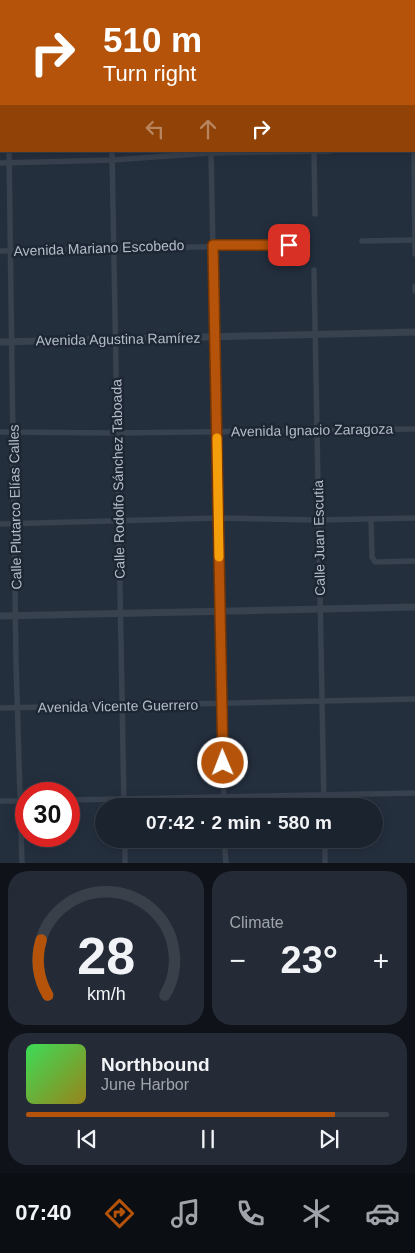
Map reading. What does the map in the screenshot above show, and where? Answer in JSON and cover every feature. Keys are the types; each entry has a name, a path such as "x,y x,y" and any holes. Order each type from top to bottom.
{"street":[{"name":"Calle Plutarco Elías Calles","path":"9,152 18,708 22,782"},
{"name":"Calle Rodolfo Sánchez Taboada","path":"112,152 124,798"},
{"path":"0,163 112,160 211,152 224,797"},
{"path":"314,152 315,214"},
{"path":"414,152 415,254"},
{"path":"362,241 415,240"},
{"name":"Avenida Mariano Escobedo","path":"0,251 213,245 289,245"},
{"name":"Calle Juan Escutia","path":"314,270 324,795"},
{"name":"Avenida Agustina Ramírez","path":"0,342 415,332"},
{"name":"Avenida Ignacio Zaragoza","path":"0,432 117,433 415,429"},
{"path":"0,524 218,518 318,520 415,518"},
{"path":"371,519 372,557 375,562 415,561"},
{"path":"0,616 415,608"},
{"name":"Avenida Vicente Guerrero","path":"0,708 415,699"},
{"path":"174,798 415,793"},
{"path":"80,800 95,800"},
{"path":"0,801 15,801"},
{"name":"Calle Plutarco Elías Calles","path":"22,847 22,863"},
{"path":"125,848 125,863"},
{"path":"225,848 226,863"},
{"path":"325,848 325,863"}],"slow traffic":[{"path":"217,438 219,557"}],"route":[{"path":"223,763 213,245 289,245"}]}
